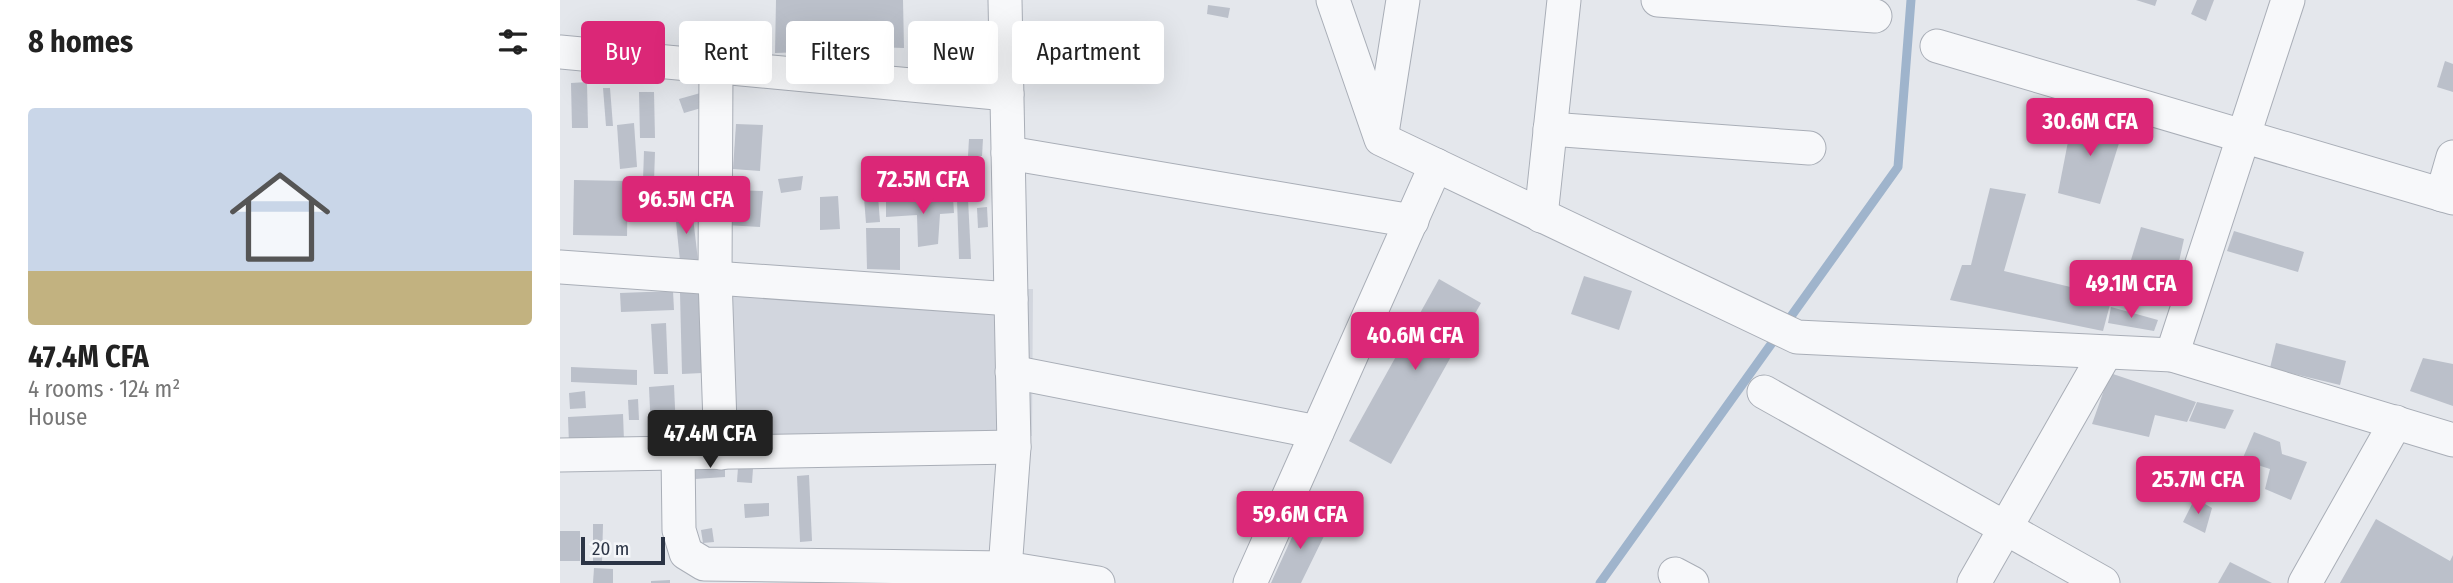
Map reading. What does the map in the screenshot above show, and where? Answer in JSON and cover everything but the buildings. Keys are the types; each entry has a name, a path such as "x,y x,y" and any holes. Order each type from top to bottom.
{"street":[{"path":"1005,0 1014,447 1005,575"},
{"path":"1333,0 1381,139 1797,337 2172,355 2453,440"},
{"path":"1381,139 1403,0"},
{"path":"1541,216 1564,0"},
{"path":"1658,0 1875,16"},
{"path":"2172,355 2288,0"},
{"path":"1937,46 2447,196 2453,157"},
{"path":"560,52 679,63"},
{"path":"772,71 1007,94"},
{"path":"716,84 715,278 721,453"},
{"path":"1550,129 1809,148"},
{"path":"1008,153 1412,220"},
{"path":"1250,583 1436,165"},
{"path":"560,267 1011,299"},
{"path":"1974,583 2106,352"},
{"path":"1012,372 1317,432"},
{"path":"1764,392 2103,583"},
{"path":"2305,583 2396,422"},
{"path":"560,456 1014,447"},
{"path":"678,454 679,530 686,553 704,564 1005,575 1098,583"}],"shaded area":[{"path":"726,288 1033,289 1032,436 726,435"}],"waterway":[{"path":"1600,583 1898,167 1911,0"}]}
